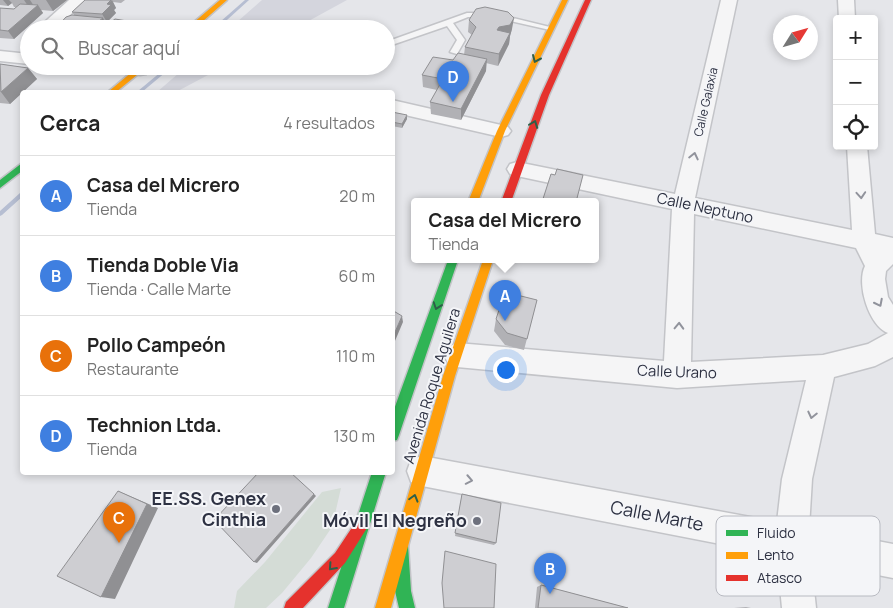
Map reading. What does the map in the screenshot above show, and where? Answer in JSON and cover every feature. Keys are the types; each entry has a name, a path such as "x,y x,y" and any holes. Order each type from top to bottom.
{"main road":[{"path":"200,20 224,0"},
{"path":"475,198 550,28 565,0"},
{"path":"507,198 513,163 588,0"},
{"path":"550,28 563,31 566,35 556,58 558,66"},
{"path":"114,90 133,75"},
{"path":"0,185 20,168"},
{"name":"Avenida Roque Aguilera","path":"395,426 452,263"},
{"name":"Avenida Roque Aguilera","path":"383,608 422,470 487,263"},
{"path":"336,608 360,528 379,475"},
{"path":"292,608 340,558 360,528"},
{"path":"401,545 403,591 407,608"}],"street":[{"path":"55,20 78,0"},
{"name":"Calle Galaxia","path":"677,375 683,204 729,0"},
{"path":"846,0 847,15"},
{"path":"395,107 506,129"},
{"path":"857,150 864,240 884,259 872,279 875,296 885,315 893,324"},
{"name":"Calle Neptuno","path":"513,163 683,204 893,247"},
{"name":"Calle Urano","path":"457,355 677,375 823,367 875,354 893,343"},
{"path":"792,516 797,479 823,367"},
{"name":"Calle Marte","path":"422,470 716,527"},
{"name":"Calle Marte","path":"880,559 893,561"}],"lane":[{"path":"395,42 467,15 493,15 550,28"},
{"path":"448,22 458,32 461,40 454,52"}],"shaded area":[{"path":"262,0 347,0 310,20 239,20"},
{"path":"177,75 208,75 180,90 159,90"},
{"path":"341,488 332,527 311,558 282,593 266,608 234,608 237,591 265,562 322,492"}],"building":[{"path":"85,0 111,0 107,4 111,5 102,14 72,12"},
{"path":"20,4 38,5 8,31 0,30 0,8 14,9"},
{"path":"485,7 508,12 514,18 510,25 499,27 497,30 510,33 499,54 465,47 476,27 469,20 476,9"},
{"path":"72,15 103,18 100,20 63,20"},
{"path":"458,53 487,59 461,109 430,102 443,79 422,75 433,57 453,60"},
{"path":"0,64 20,67 20,75 1,92"},
{"path":"395,113 407,115 402,124 395,123"},
{"path":"557,169 583,175 577,198 543,198 551,174 555,175"},
{"path":"505,292 537,300 527,339 507,333 496,319"},
{"path":"395,312 402,316 395,332"},
{"path":"256,475 293,475 314,494 254,562 214,520"},
{"path":"118,491 147,504 101,597 57,576"},
{"name":"Móvil El Negreño","path":"462,494 501,503 496,543 455,533"},
{"path":"445,551 496,564 494,608 444,608 442,583"},
{"path":"541,585 628,608 538,608"}],"waterway":[{"path":"224,20 247,0"},
{"path":"142,90 160,75"},
{"path":"0,214 20,196"}],"traffic: fast":[{"path":"0,185 20,168"},
{"path":"395,426 452,263"},
{"path":"336,608 378,475"},
{"path":"401,545 403,591 407,608"}],"traffic: slow":[{"path":"200,20 224,0"},
{"path":"475,198 501,131 565,0"},
{"path":"114,90 133,75"},
{"path":"383,608 449,376 487,263"}],"traffic: jam":[{"path":"507,198 545,95 588,0"},
{"path":"292,608 340,558 360,528"}],"place":[{"name":"Technion Ltda.","path":"453,102"},
{"name":"Casa del Micrero","path":"505,321"},
{"name":"EE.SS. Genex Cinthia","path":"276,509"},
{"name":"Móvil El Negreño","path":"477,521"},
{"name":"Pollo Campeón","path":"119,543"},
{"name":"Tienda Doble Via","path":"550,594"}]}
